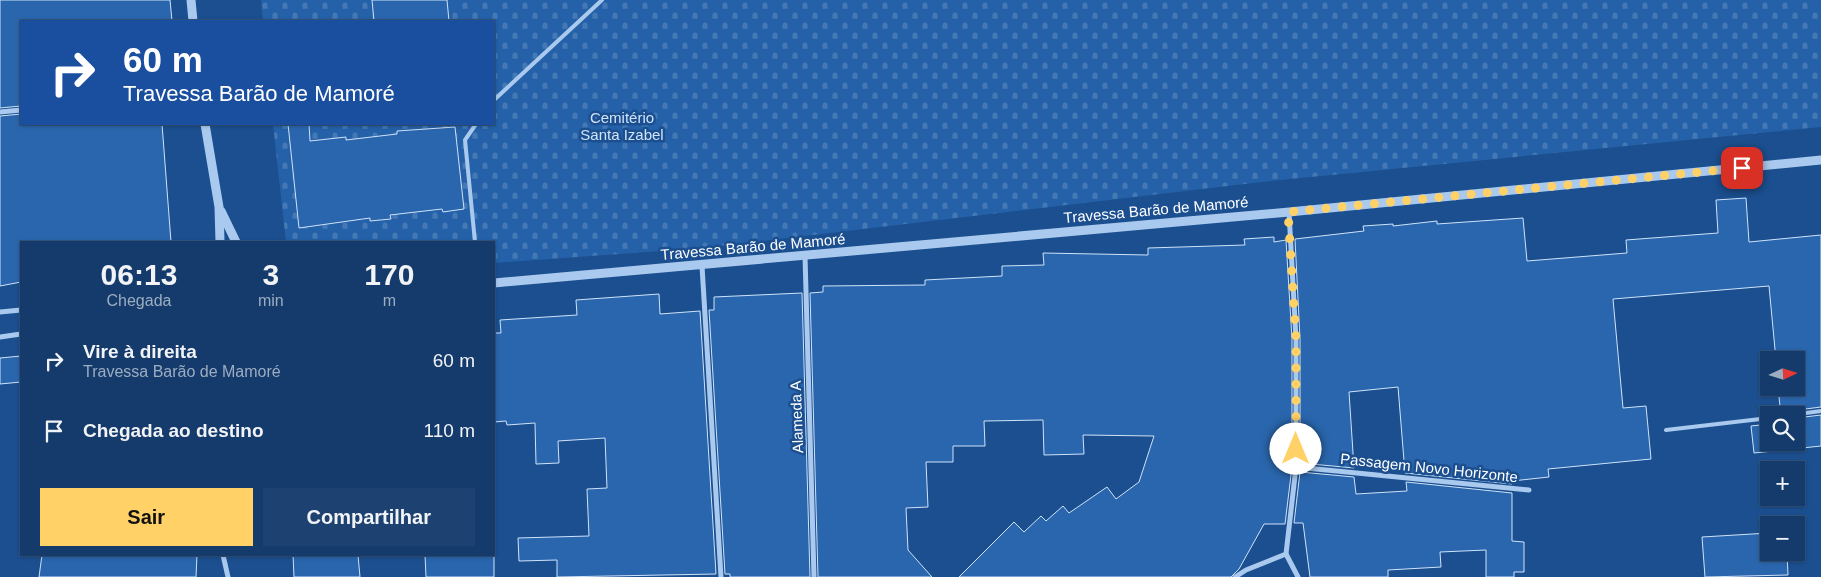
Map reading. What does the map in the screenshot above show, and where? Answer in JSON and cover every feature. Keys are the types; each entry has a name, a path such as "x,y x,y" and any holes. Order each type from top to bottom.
{"street":[{"path":"191,0 193,20"},
{"path":"0,112 20,110"},
{"path":"205,125 219,207 220,241"},
{"name":"Travessa Barão de Mamoré","path":"495,283 702,266 1288,212 1821,160"},
{"path":"219,207 236,241"},
{"path":"1288,212 1296,339 1296,467 1286,554 1298,577"},
{"name":"Alameda A","path":"805,256 814,577"},
{"path":"702,266 721,577"},
{"path":"0,312 20,310"},
{"path":"0,337 20,334"},
{"name":"Passagem Novo Horizonte","path":"1296,467 1529,490"},
{"path":"1235,577 1246,570 1286,554"},
{"path":"223,556 228,577"}],"lane":[{"path":"495,99 602,0"},
{"path":"475,125 465,140 475,241"},
{"path":"1805,413 1821,411"},
{"path":"1666,430 1760,419"}],"green space":[{"name":"Cemitério Santa Izabel","path":"261,0 1821,0 1821,127 1270,181 703,248 495,263 495,241 286,241 273,125 495,125 495,20 263,20"}],"building":[{"path":"0,0 170,0 172,20 20,20 20,106 0,108"},
{"path":"372,0 447,0 449,20 374,20"},
{"path":"20,114 20,125 162,125 171,241 20,241 20,282 0,286 0,116"},
{"path":"288,125 309,125 310,141 346,137 346,140 397,134 397,131 455,127 464,209 443,212 442,209 390,215 391,219 370,221 370,218 299,228"},
{"path":"1746,198 1749,242 1821,235 1821,407 1805,409 1805,406 1780,406 1779,396 1805,396 1805,351 1775,351 1769,286 1613,299 1623,408 1646,406 1651,459 1548,469 1549,477 1512,481 1512,484 1405,473 1398,387 1349,392 1354,468 1300,463 1300,339 1295,239 1364,231 1363,226 1393,224 1393,226 1437,221 1437,224 1523,218 1527,261 1627,253 1626,240 1718,233 1716,200"},
{"path":"1274,237 1274,242 1286,240 1292,339 1292,467 1285,524 1264,524 1239,569 1231,577 959,577 1014,522 1024,532 1041,516 1046,521 1063,506 1069,513 1107,487 1116,499 1139,482 1154,436 1083,435 1084,454 1044,455 1043,420 984,421 985,446 953,446 953,462 926,462 928,507 906,508 908,550 932,577 818,577 810,293 823,292 823,286 925,285 925,280 1002,276 1002,266 1044,265 1043,253 1148,255 1148,248 1245,245 1244,239"},
{"path":"802,293 810,577 730,577 730,574 725,574 709,310 714,310 714,297"},
{"path":"659,294 660,314 700,311 716,574 557,577 557,560 519,561 518,538 589,536 587,489 607,488 605,438 558,441 559,463 536,464 535,423 507,425 506,421 495,422 495,333 501,333 500,320 577,315 576,300"},
{"path":"20,356 20,382 0,384 0,358"},
{"path":"1821,415 1821,446 1805,448 1805,417"},
{"path":"1760,425 1760,451 1773,451 1754,453 1751,426"},
{"path":"1300,472 1354,477 1356,494 1407,491 1406,482 1512,493 1512,541 1524,542 1524,572 1514,572 1514,577 1486,577 1486,550 1440,552 1441,567 1388,570 1388,577 1310,577 1303,523 1294,523"},
{"path":"1760,534 1760,561 1787,561 1788,575 1705,577 1702,537"},
{"path":"42,556 197,556 196,577 39,577"},
{"path":"293,556 358,556 360,577 294,577"},
{"path":"425,556 494,556 494,577 426,577"}],"route":[{"path":"1296,449 1296,339 1288,212 1742,168"}]}
